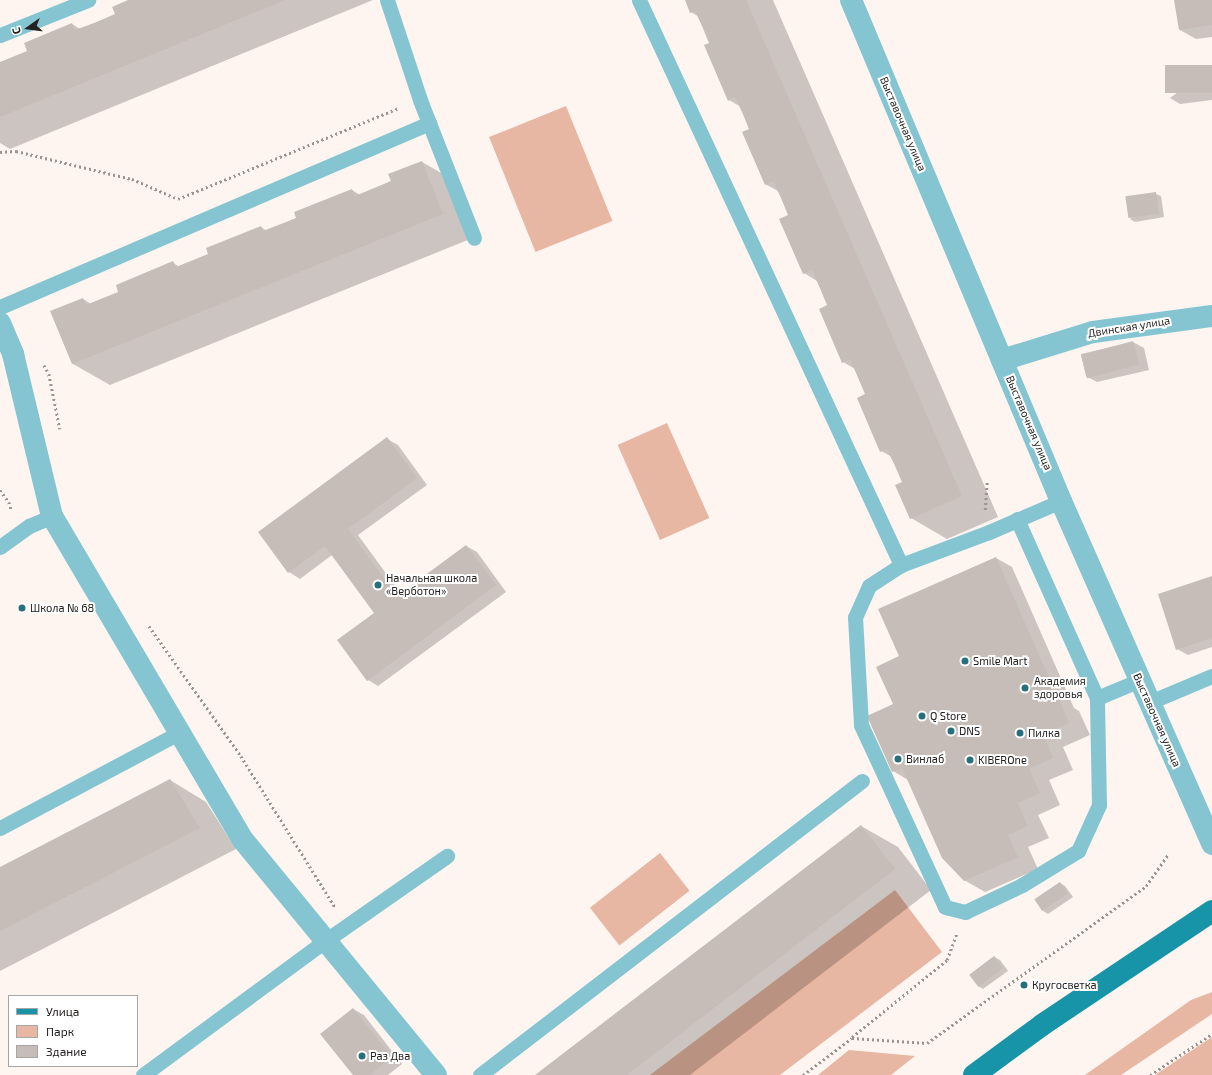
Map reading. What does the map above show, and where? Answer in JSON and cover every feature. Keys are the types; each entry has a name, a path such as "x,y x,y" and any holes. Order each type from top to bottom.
{"main road":[{"path":"974,1075 1042,1025 1212,911"}],"street":[{"name":"Выставочная улица","path":"851,0 1061,501 1212,844"},
{"name":"Двинская улица","path":"1002,360 1093,332 1212,316"},
{"path":"0,323 13,354 52,516 243,840 436,1075"}],"lane":[{"path":"0,35 88,0"},
{"path":"387,0 420,100 474,238"},
{"path":"639,0 901,565"},
{"path":"0,307 429,124"},
{"path":"1016,519 1097,698 1100,805 1078,851 1022,885 965,912 945,907 861,725 855,617 869,586 901,565 989,532 1016,519 1061,501"},
{"path":"0,547 29,526 52,516"},
{"path":"1150,702 1212,676"},
{"path":"1097,698 1140,680"},
{"path":"0,828 179,733"},
{"path":"480,1075 862,782"},
{"path":"143,1075 325,941 448,856"}],"path":[{"path":"0,152 16,152 132,179 178,199 420,100"},
{"path":"42,362 49,374 61,436"},
{"path":"987,480 985,508 989,532"},
{"path":"145,620 241,756 347,926"},
{"path":"852,1038 928,1043 1146,886 1168,854"},
{"path":"803,1075 852,1038 947,960 965,912"},
{"path":"1150,1075 1212,1034"}],"green space":[{"path":"566,106 612,221 535,252 489,137"},
{"path":"667,423 709,518 660,540 618,445"},
{"path":"660,853 690,891 619,946 590,908"},
{"path":"895,890 942,952 780,1075 650,1075"},
{"path":"1212,992 1212,1014 1121,1075 1085,1075 1191,1000"},
{"path":"1212,1037 1212,1075 1155,1075"},
{"path":"849,1050 915,1056 891,1075 818,1075"}],"building":[{"path":"128,0 285,0 0,117 0,62 27,51 24,43 72,23 75,30 115,14 112,7"},
{"path":"685,0 746,0 962,496 910,519 895,485 902,482 895,466 887,449 880,452 857,398 865,394 850,359 842,363 819,309 827,305 820,288 812,270 803,274 779,219 788,215 781,198 773,181 765,185 742,132 749,129 742,112 735,97 728,101 704,45 709,43 702,26 695,11 690,13"},
{"path":"1174,0 1212,0 1212,25 1179,30"},
{"path":"1165,65 1212,65 1212,93 1165,93"},
{"path":"422,161 443,214 72,364 50,311 83,298 86,305 118,292 116,285 173,261 176,267 208,254 206,248 261,226 263,231 296,218 294,212 352,189 355,196 391,181 388,174"},
{"path":"1156,192 1159,214 1128,218 1125,196"},
{"path":"1133,341 1139,364 1087,378 1081,355"},
{"path":"387,437 417,478 348,529 397,596 466,545 496,585 367,681 337,640 374,613 325,546 288,573 258,532"},
{"name":"Smile Mart","path":"996,557 1069,723 1043,735 1053,758 1029,769 1040,793 1018,803 1028,826 1008,835 1018,857 964,881 942,858 902,768 892,772 867,716 893,704 876,667 899,656 878,609"},
{"path":"1212,576 1212,638 1176,650 1158,594"},
{"path":"170,779 200,828 0,931 0,867"},
{"path":"861,825 895,869 627,1075 535,1075"},
{"path":"1060,882 1068,894 1042,911 1034,899"},
{"path":"994,956 1003,968 978,987 969,975"},
{"path":"353,1008 392,1057 370,1075 353,1075 320,1034"}],"place":[{"name":"Начальная школа «Верботон»","path":"378,585"},
{"name":"Школа № 68","path":"22,608"},
{"name":"Smile Mart","path":"965,661"},
{"name":"Академия здоровья","path":"1025,688"},
{"name":"Q Store","path":"922,716"},
{"name":"DNS","path":"951,731"},
{"name":"Пилка","path":"1020,733"},
{"name":"Винлаб","path":"898,759"},
{"name":"KIBEROne","path":"970,760"},
{"name":"Кругосветка","path":"1024,985"},
{"name":"Раз Два","path":"362,1056"}]}
